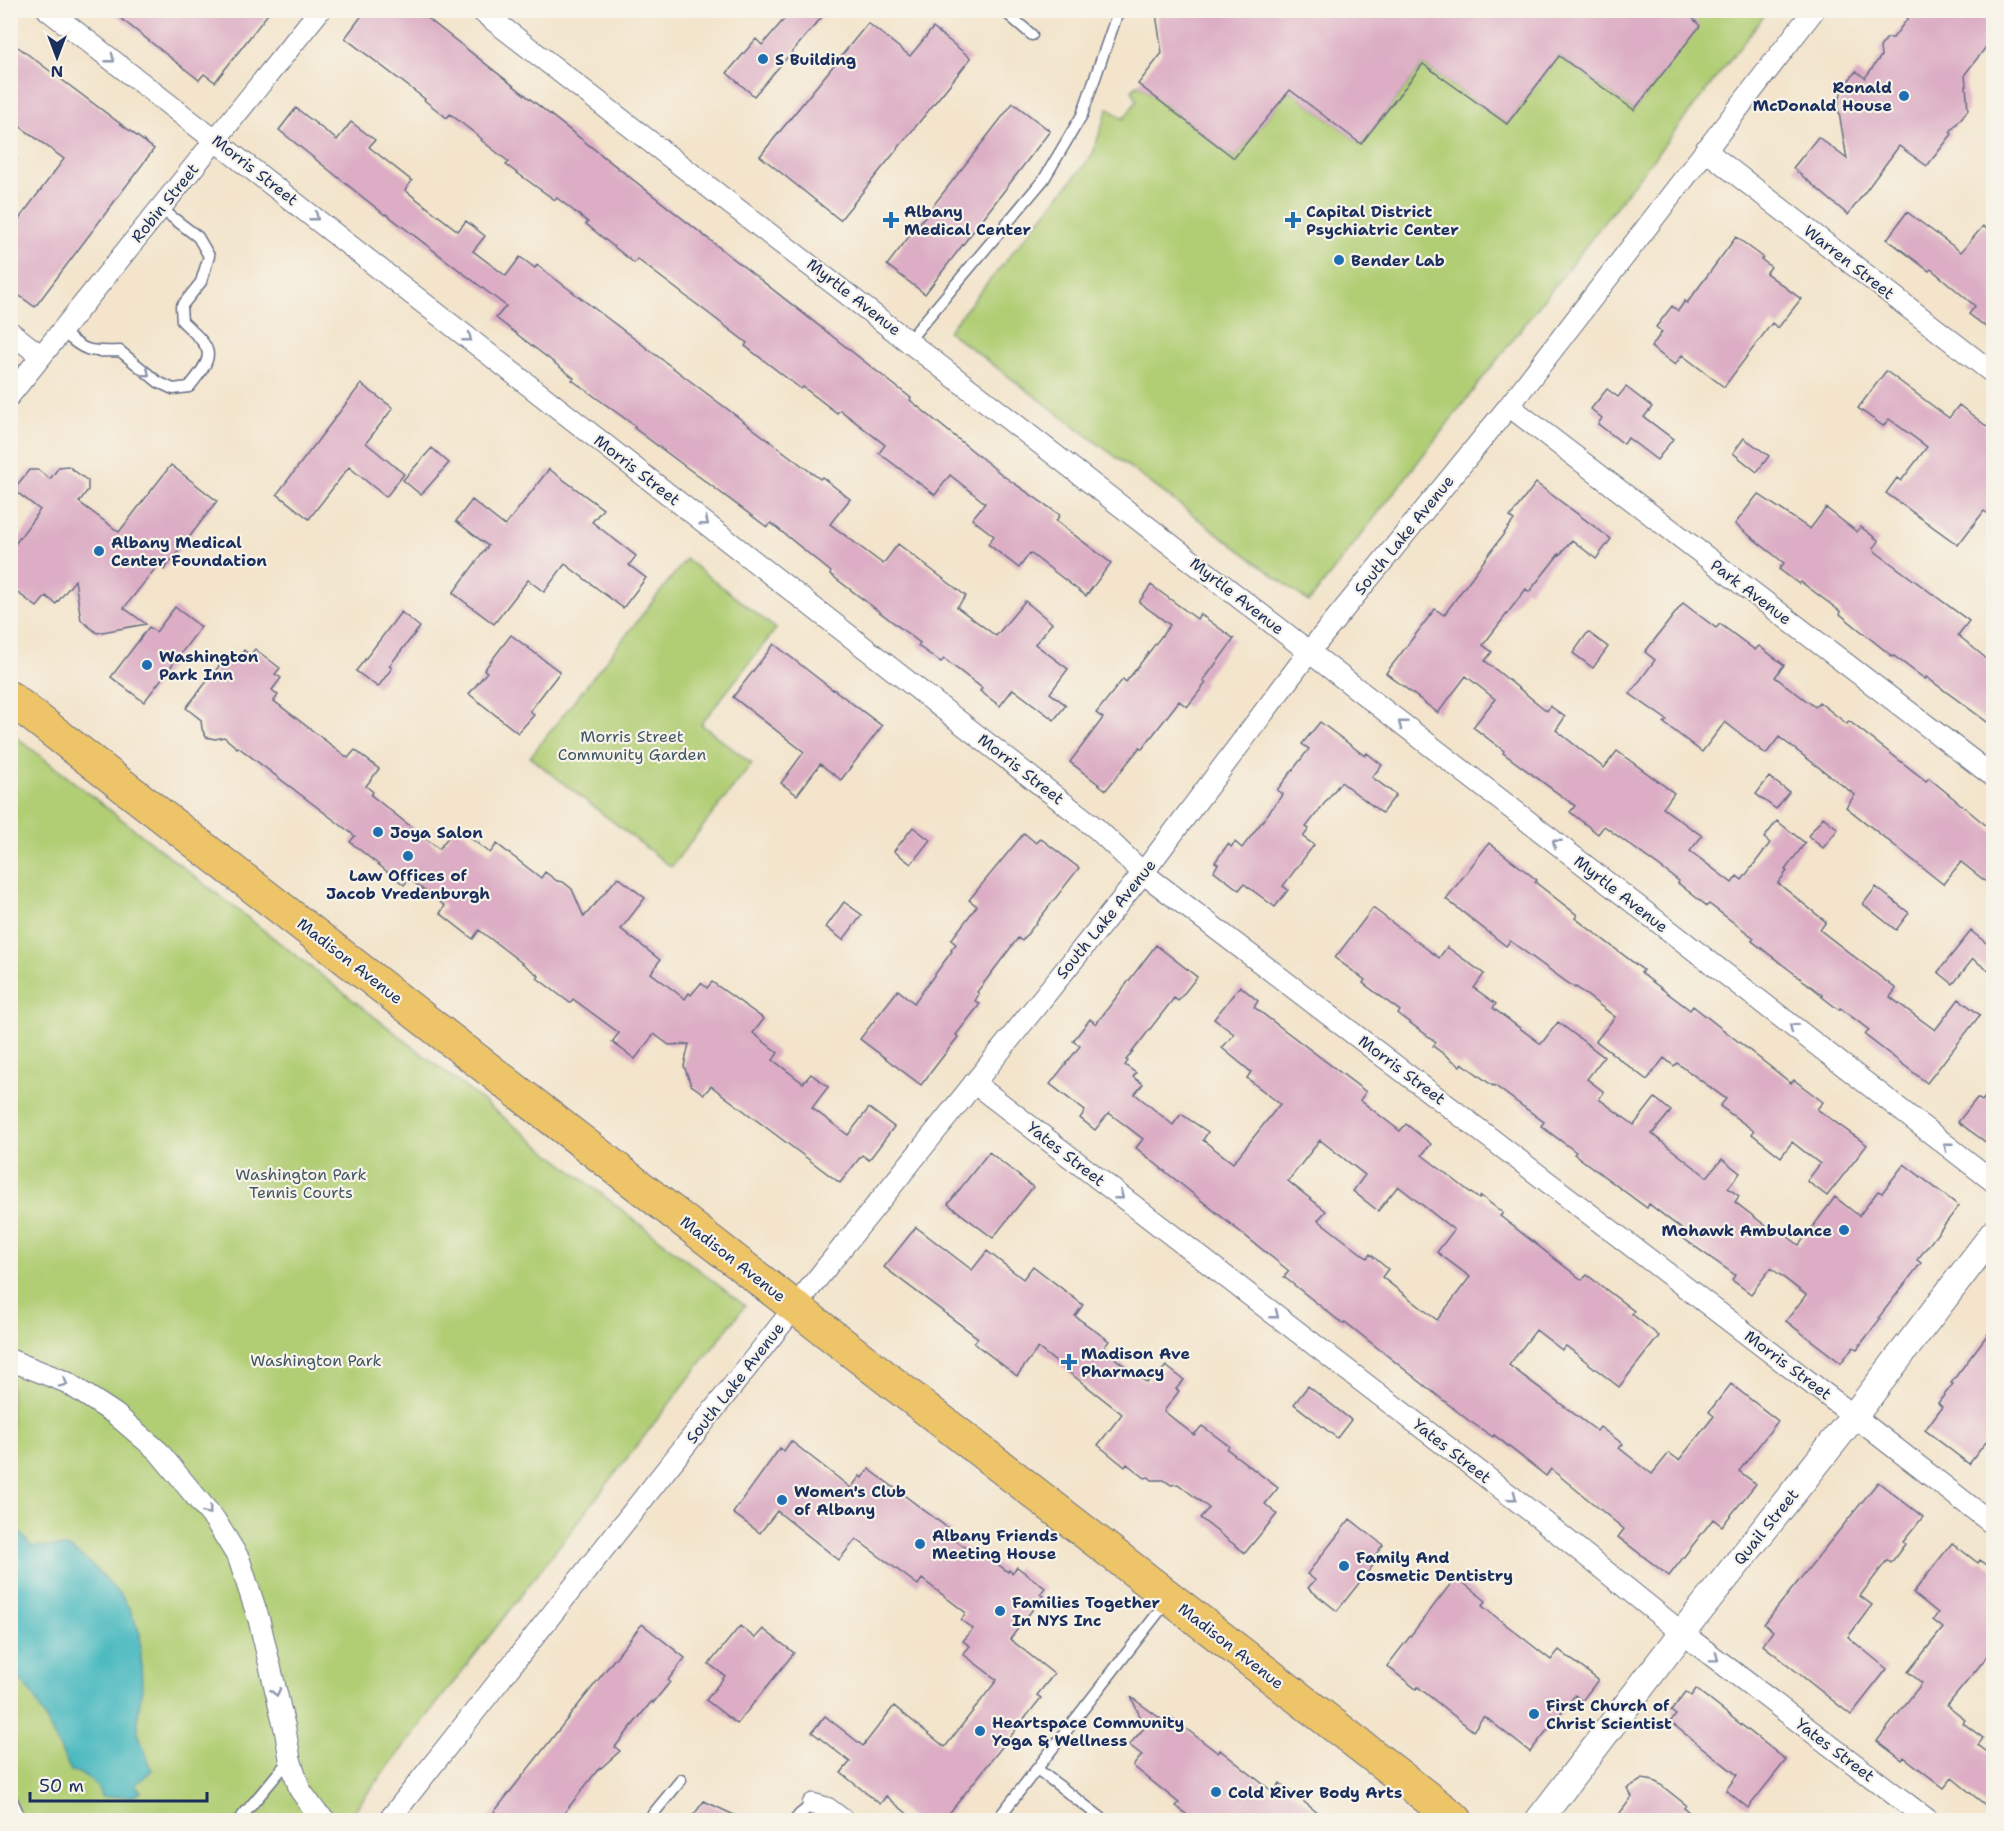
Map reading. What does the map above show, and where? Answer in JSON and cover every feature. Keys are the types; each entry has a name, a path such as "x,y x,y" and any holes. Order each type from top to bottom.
{"main road":[{"name":"Madison Avenue","path":"10,698 1456,1821"}],"street":[{"name":"Morris Street","path":"48,10 1097,828 1143,873 1854,1416 1994,1526"},
{"name":"Robin Street","path":"10,395 320,10"},
{"name":"Myrtle Avenue","path":"480,10 1994,1182"},
{"name":"South Lake Avenue","path":"389,1821 795,1307 1143,873 1309,652 1509,406 1814,10"},
{"name":"Warren Street","path":"1705,150 1994,374"},
{"path":"10,332 41,356"},
{"name":"Park Avenue","path":"1509,406 1994,777"},
{"name":"Yates Street","path":"974,1083 1542,1520 1682,1633 1928,1821"},
{"name":"Quail Street","path":"1539,1821 1682,1633 1854,1416 1994,1233"},
{"path":"10,1359 66,1382 115,1414 158,1451 215,1520 239,1559 259,1620 290,1759 300,1790 325,1821"},
{"path":"813,1804 827,1808 843,1821"}],"lane":[{"path":"1003,10 1032,35"},
{"path":"909,340 1044,179 1083,115 1118,12"},
{"path":"62,331 78,346 95,352 120,351 158,382 173,389 189,387 202,372 208,356 206,344 182,321 181,307 201,282 209,256 198,237 160,208"},
{"path":"997,1821 1170,1598"},
{"path":"239,1821 290,1759"},
{"path":"1037,1769 1104,1821"},
{"path":"648,1821 681,1780"},
{"path":"10,1795 21,1821"},
{"path":"795,1821 813,1804"}],"green space":[{"name":"Capital District Psychiatric Center","path":"1695,11 1768,11 1309,602 948,331 1092,156 1108,108 1123,119 1137,101 1132,90 1138,84 1234,158 1290,90 1361,144 1423,64 1507,124 1559,56 1634,110 1699,26 1690,16"},
{"name":"Morris Street Community Garden","path":"686,559 776,629 701,724 752,764 671,867 530,757"},
{"name":"Washington Park","path":"11,733 745,1306 347,1820 11,1820"}],"water":[{"path":"11,1520 31,1546 68,1547 90,1563 122,1597 130,1610 140,1634 142,1687 138,1733 152,1770 135,1785 141,1792 133,1796 101,1797 97,1787 90,1780 71,1771 35,1698 11,1668"}],"building":[{"path":"110,10 271,10 215,82 204,74 199,80"},
{"path":"366,10 417,10 911,398 910,400 1005,477 1060,515 1056,521 1111,563 1086,596 1030,553 1019,568 988,544 994,536 972,519 985,503 950,475 935,495 879,453 885,445 840,410 837,413 803,387 801,389 745,346 747,343 637,259 634,263 557,198 555,200 506,165 509,162 450,114 447,118 345,38"},
{"name":"S Building","path":"792,10 828,10 754,96 727,73 756,39 762,45"},
{"path":"1186,10 1685,10 1700,26 1634,110 1559,56 1507,124 1423,64 1361,144 1290,90 1234,158 1138,84 1162,53 1156,14"},
{"path":"1914,10 1975,10 1994,24 1994,37 1965,74 1968,110 1927,166 1899,146 1848,215 1793,168 1818,137 1847,159 1838,107 1842,89 1856,71 1865,78 1881,56 1880,47 1887,38 1893,38"},
{"path":"868,23 910,56 933,28 971,58 840,220 760,156"},
{"path":"10,41 154,149 35,307 10,289 10,231 64,159 10,119"},
{"path":"1013,103 1050,131 925,294 887,265"},
{"path":"296,108 337,140 351,122 375,140 369,147 412,181 405,190 458,231 466,221 485,236 473,251 506,276 520,257 535,268 537,265 820,479 822,477 850,499 830,524 883,564 898,544 966,596 957,607 996,636 1025,601 1052,623 1035,644 1068,669 1050,693 1066,705 1054,720 1013,689 1000,706 980,691 982,688 944,659 941,662 918,646 920,643 830,574 831,572 771,523 767,527 572,380 574,378 496,318 506,306 385,215 279,130"},
{"path":"1907,212 1961,252 1983,226 1994,235 1994,333 1969,314 1975,306 1931,269 1929,271 1887,239"},
{"path":"1736,237 1763,257 1761,259 1771,267 1766,273 1801,299 1778,328 1772,323 1724,387 1682,355 1675,365 1651,347 1662,332 1656,327 1672,306 1678,311 1685,301 1687,303"},
{"path":"1886,371 1949,418 1959,405 1994,432 1994,518 1984,511 1958,545 1886,493 1897,478 1901,481 1927,447 1889,419 1883,426 1858,408"},
{"path":"361,384 393,408 366,443 404,474 386,497 349,467 309,519 277,494"},
{"path":"1626,387 1652,407 1644,417 1673,439 1657,460 1628,438 1624,444 1598,424 1602,418 1591,409 1607,389 1618,397"},
{"path":"1744,438 1769,456 1757,472 1733,453"},
{"path":"432,448 449,463 421,495 403,480"},
{"name":"Albany Medical Center Foundation","path":"171,465 217,501 164,570 158,565 124,608 146,624 97,633 81,620 75,580 56,604 46,596 37,607 10,587 10,551 40,510 18,493 17,485 29,470 38,470 50,479 59,467 68,466 88,481 88,490 79,502 119,532"},
{"path":"549,469 603,509 592,522 636,556 629,565 646,578 623,608 565,564 544,592 528,580 494,624 453,593 488,546 456,521 472,500 505,526"},
{"path":"1536,483 1611,539 1596,559 1572,540 1529,592 1526,589 1483,645 1492,652 1485,661 1547,711 1550,706 1565,717 1556,730 1604,768 1617,751 1674,793 1663,808 1702,836 1690,851 1732,883 1737,876 1742,880 1770,843 1764,838 1777,821 1805,843 1778,883 1826,922 1820,930 1896,989 1890,997 1935,1030 1959,999 1980,1015 1927,1083 1865,1035 1869,1030 1840,1008 1839,1010 1752,941 1754,938 1709,904 1707,906 1678,883 1679,881 1604,826 1598,834 1570,812 1575,806 1503,753 1504,751 1473,727 1495,699 1466,676 1438,713 1386,673 1435,609 1444,615 1514,520 1510,517"},
{"path":"1758,494 1810,529 1826,508 1857,532 1861,527 1879,541 1873,549 1877,553 1969,621 1958,635 1994,665 1994,727 1926,677 1925,679 1893,657 1840,614 1841,612 1801,582 1799,584 1779,569 1784,563 1735,524"},
{"path":"1151,585 1197,619 1200,614 1234,639 1203,681 1206,683 1187,707 1179,701 1142,749 1140,747 1106,790 1070,762 1103,718 1096,713 1123,679 1126,682 1170,625 1139,602"},
{"path":"1683,603 1716,628 1720,624 1755,650 1759,646 1784,665 1775,677 1815,707 1819,702 1847,724 1849,721 1926,781 1929,778 1994,832 1994,888 1961,862 1943,884 1846,807 1855,795 1779,737 1766,754 1725,722 1702,752 1664,723 1667,720 1630,694 1655,660 1645,652"},
{"name":"Washington Park Inn","path":"175,607 201,627 144,702 111,677 149,627 156,632"},
{"path":"401,612 420,627 389,666 392,668 378,687 356,671"},
{"path":"1588,632 1608,647 1593,668 1573,653"},
{"path":"511,635 560,672 530,711 534,715 518,733 469,694 487,672 484,670"},
{"path":"774,644 882,726 841,780 820,764 797,795 781,783 804,752 733,697"},
{"path":"255,649 280,668 275,674 281,678 272,690 278,695 274,701 348,758 355,750 379,769 366,786 373,792 371,795 439,849 456,827 490,853 497,844 541,878 545,872 572,889 584,917 618,877 645,898 621,929 660,960 651,973 685,999 701,983 707,988 712,982 764,1019 753,1033 778,1053 773,1060 803,1083 811,1074 828,1087 812,1108 848,1135 869,1108 894,1127 869,1160 862,1155 840,1183 711,1086 704,1094 691,1085 684,1066 689,1044 669,1045 654,1034 635,1059 612,1042 619,1033 573,999 570,1003 479,930 473,939 440,913 445,906 409,879 404,885 350,842 355,836 238,747 224,737 215,739 206,737 201,720 186,708 227,656 235,662 244,650 250,655"},
{"path":"1320,722 1365,756 1367,753 1382,765 1372,777 1396,795 1382,813 1341,782 1306,827 1309,829 1303,837 1314,845 1283,886 1288,890 1275,907 1244,884 1239,890 1214,871 1218,864 1215,862 1228,844 1231,847 1235,842 1242,848 1283,794 1277,790 1309,749 1302,744"},
{"path":"1769,777 1789,792 1776,809 1756,794"},
{"path":"1823,817 1838,829 1823,848 1808,836"},
{"path":"913,827 930,840 911,864 894,851"},
{"path":"1024,833 1036,843 1040,838 1079,868 1022,941 1018,938 977,992 979,994 975,1001 980,1004 921,1085 860,1039 898,990 914,1003 952,951 956,944 951,940 977,906 969,900"},
{"path":"1489,843 1537,880 1535,882 1577,915 1575,918 1643,970 1641,973 1690,1010 1693,1006 1791,1083 1794,1080 1823,1102 1817,1109 1867,1145 1827,1196 1807,1181 1820,1164 1792,1142 1781,1157 1752,1134 1754,1131 1720,1106 1726,1099 1677,1063 1674,1066 1664,1058 1647,1080 1596,1041 1615,1017 1510,941 1506,946 1446,899"},
{"path":"1876,887 1909,913 1896,930 1863,904"},
{"path":"844,902 862,915 843,940 826,927"},
{"path":"1373,908 1439,958 1447,947 1484,974 1474,988 1496,1004 1493,1008 1541,1044 1558,1022 1604,1057 1587,1079 1604,1092 1599,1099 1634,1125 1655,1098 1671,1111 1652,1134 1707,1177 1722,1159 1740,1173 1728,1188 1739,1196 1735,1202 1770,1229 1773,1226 1799,1245 1835,1197 1859,1216 1878,1191 1882,1193 1904,1164 1959,1206 1917,1260 1921,1263 1879,1317 1880,1319 1857,1349 1853,1347 1841,1363 1786,1321 1806,1295 1771,1268 1751,1294 1732,1280 1735,1275 1680,1236 1684,1231 1649,1204 1647,1208 1574,1154 1576,1152 1541,1126 1544,1122 1494,1085 1462,1063 1460,1066 1433,1046 1436,1042 1398,1014 1400,1011 1363,983 1365,980 1335,958"},
{"path":"1971,931 1994,949 1994,975 1973,959 1953,984 1938,972"},
{"path":"1156,945 1197,977 1178,1001 1174,998 1126,1060 1128,1061 1125,1065 1136,1073 1133,1077 1143,1084 1135,1094 1173,1125 1181,1114 1208,1132 1203,1140 1233,1163 1280,1104 1247,1078 1251,1072 1222,1048 1234,1034 1214,1019 1240,986 1258,1001 1254,1007 1366,1092 1360,1100 1400,1131 1406,1124 1431,1144 1422,1155 1479,1199 1481,1196 1503,1213 1500,1216 1582,1280 1587,1275 1634,1311 1632,1314 1659,1336 1619,1387 1566,1346 1562,1350 1536,1330 1509,1365 1597,1431 1600,1427 1623,1444 1619,1448 1652,1474 1669,1453 1679,1460 1714,1416 1709,1412 1731,1384 1778,1421 1739,1471 1756,1484 1722,1526 1713,1519 1669,1576 1618,1537 1624,1529 1551,1469 1546,1476 1494,1435 1493,1437 1468,1420 1345,1322 1343,1324 1284,1277 1289,1271 1136,1148 1143,1139 1109,1113 1095,1130 1080,1118 1085,1111 1050,1084 1080,1046 1073,1041 1090,1019 1096,1024","holes":["1320,1140 1365,1175 1353,1191 1378,1211 1398,1186 1454,1230 1437,1252 1470,1277 1437,1320 1382,1277 1388,1269 1370,1254 1367,1258 1318,1220 1326,1211 1288,1181"]},
{"path":"1994,1085 1994,1148 1958,1122 1977,1098 1982,1101"},
{"path":"989,1152 1033,1187 993,1238 948,1204"},
{"path":"916,1227 972,1270 987,1251 1023,1279 1033,1266 1083,1305 1075,1316 1109,1341 1103,1349 1147,1383 1155,1372 1158,1375 1166,1366 1184,1380 1176,1389 1179,1391 1164,1411 1194,1435 1202,1426 1229,1446 1227,1449 1278,1488 1265,1504 1277,1514 1245,1553 1200,1518 1209,1508 1178,1484 1171,1485 1164,1480 1145,1478 1127,1464 1125,1467 1098,1445 1122,1414 1038,1348 1017,1376 974,1343 978,1338 884,1267"},
{"path":"1994,1326 1994,1432 1969,1464 1925,1430 1942,1407 1938,1403 1953,1384 1951,1383"},
{"path":"1308,1386 1351,1420 1337,1438 1294,1404"},
{"path":"791,1441 851,1488 869,1469 953,1532 950,1536 978,1557 987,1556 1008,1572 1009,1570 1012,1573 1017,1567 1045,1588 1040,1594 1043,1596 1010,1639 1054,1674 1037,1695 1041,1698 943,1821 916,1821 886,1796 880,1804 841,1773 850,1762 812,1732 825,1716 863,1746 894,1706 945,1747 997,1680 963,1654 970,1646 963,1641 973,1629 961,1620 966,1613 922,1579 918,1585 856,1539 839,1560 777,1511 760,1533 733,1513 780,1448 784,1451"},
{"path":"1878,1482 1923,1517 1903,1542 1905,1544 1891,1563 1887,1560 1860,1596 1872,1605 1848,1637 1887,1669 1851,1715 1763,1645 1773,1631 1764,1624"},
{"name":"Family And Cosmetic Dentistry","path":"1350,1519 1383,1545 1375,1555 1379,1558 1337,1611 1308,1588 1315,1580 1307,1574"},
{"path":"1952,1543 1978,1563 1980,1560 1994,1570 1994,1648 1947,1706 1965,1720 1963,1723 1983,1738 1978,1745 1994,1757 1994,1812 1952,1778 1944,1788 1904,1757 1902,1760 1877,1741 1922,1683 1908,1672 1943,1628 1933,1620 1938,1613 1913,1593"},
{"path":"1456,1577 1486,1601 1482,1606 1551,1660 1559,1650 1598,1680 1582,1701 1575,1695 1530,1752 1484,1716 1473,1731 1418,1687 1416,1689 1387,1666"},
{"path":"642,1624 685,1658 668,1680 670,1682 615,1747 620,1751 600,1767 558,1821 487,1821"},
{"path":"740,1626 755,1638 763,1629 794,1653 737,1724 706,1700 725,1676 709,1664"},
{"path":"1696,1689 1786,1760 1748,1808 1726,1790 1737,1775 1670,1722 1676,1715 1671,1711 1686,1692 1691,1696"},
{"path":"1131,1697 1168,1724 1172,1718 1218,1753 1220,1750 1273,1792 1280,1783 1328,1821 1195,1821 1176,1806 1179,1803 1133,1766 1142,1755 1129,1745 1145,1727"},
{"path":"1643,1779 1661,1785 1686,1805 1684,1808 1700,1821 1614,1821 1632,1797 1627,1788"},
{"path":"704,1801 747,1821 689,1821"}],"place":[{"name":"S Building","path":"763,59"},
{"name":"Ronald McDonald House","path":"1904,96"},
{"name":"Albany Medical Center","path":"891,220"},
{"name":"Capital District Psychiatric Center","path":"1293,220"},
{"name":"Bender Lab","path":"1339,260"},
{"name":"Albany Medical Center Foundation","path":"99,551"},
{"name":"Washington Park Inn","path":"147,665"},
{"name":"Joya Salon","path":"378,832"},
{"name":"Law Offices of Jacob Vredenburgh","path":"408,856"},
{"name":"Mohawk Ambulance","path":"1844,1230"},
{"name":"Madison Ave Pharmacy","path":"1069,1362"},
{"name":"Women's Club of Albany","path":"782,1500"},
{"name":"Albany Friends Meeting House","path":"920,1544"},
{"name":"Family And Cosmetic Dentistry","path":"1344,1566"},
{"name":"Families Together In NYS Inc","path":"1000,1611"},
{"name":"First Church of Christ Scientist","path":"1534,1714"},
{"name":"Heartspace Community Yoga & Wellness","path":"980,1731"},
{"name":"Cold River Body Arts","path":"1216,1792"}],"park label":[{"name":"Washington Park Tennis Courts","path":"301,1183"}]}
